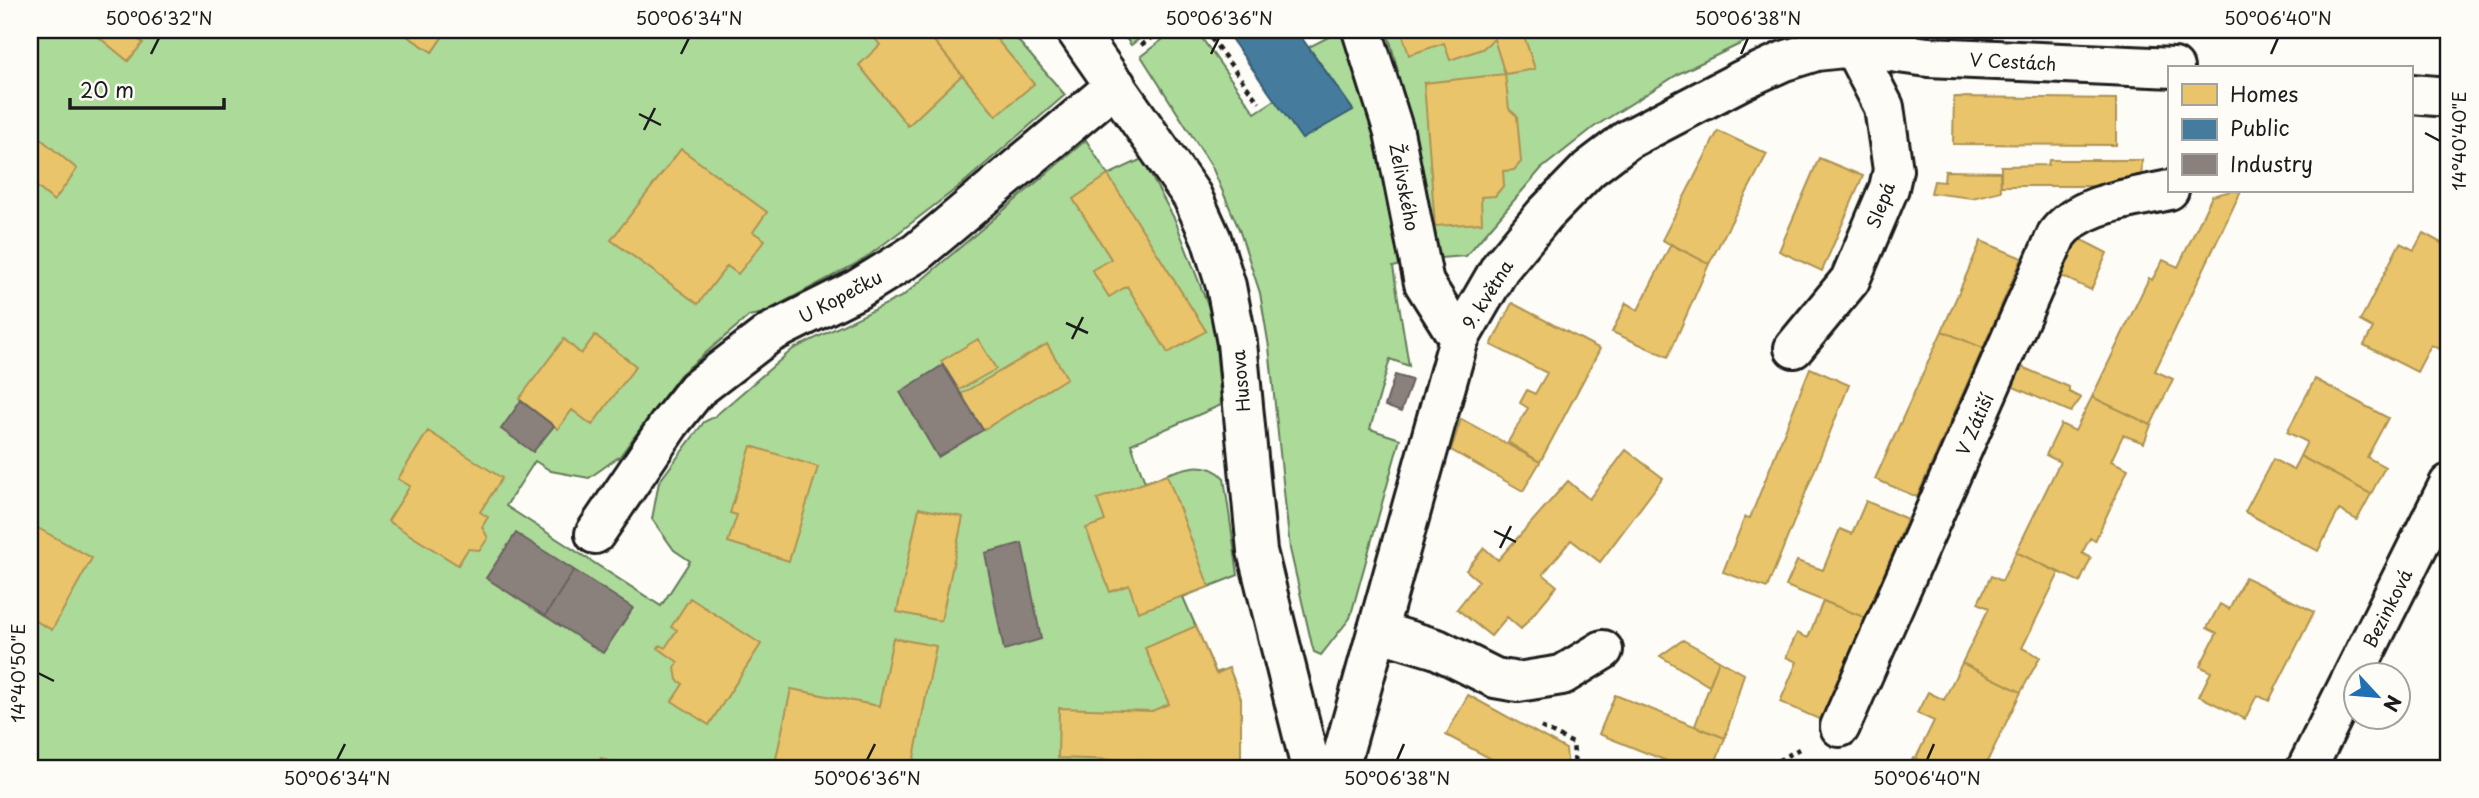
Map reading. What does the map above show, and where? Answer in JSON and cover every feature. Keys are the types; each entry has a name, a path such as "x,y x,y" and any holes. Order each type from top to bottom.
{"street":[{"name":"Husova","path":"1076,30 1192,196 1211,238 1226,286 1237,343 1257,551 1311,768"},
{"name":"Želivského","path":"1362,30 1394,132 1424,283 1460,339"},
{"name":"9. května","path":"1339,768 1460,339 1476,304 1500,268 1544,215 1589,169 1627,141 1742,80 1831,43"},
{"name":"V Cestách","path":"1831,43 1928,57 2168,68"},
{"name":"Slepá","path":"1794,348 1850,280 1889,188 1893,170 1884,107 1831,43"},
{"name":"U Kopečku","path":"594,534 670,423 697,389 770,333 858,289 916,253 1116,85"},
{"path":"2412,94 2449,97"},
{"name":"V Zátiší","path":"1840,727 2057,234 2069,219 2085,211 2168,190"},
{"name":"Bezinková","path":"2306,768 2449,484"},
{"path":"1377,631 1437,649 1495,678 1518,682 1562,675 1603,650"}],"path":[{"path":"1138,48 1163,30"},
{"path":"1205,30 1259,103"}],"green space":[{"path":"30,30 398,30 432,52 447,30 1009,30 1065,95 961,185 863,260 763,313 749,316 680,375 620,456 589,478 551,471 535,461 506,506 661,606 690,561 674,550 652,519 659,482 704,422 714,417 793,349 903,296 1086,140 1108,175 1142,159 1175,220 1214,321 1221,405 1131,444 1145,482 1197,467 1216,471 1224,478 1238,575 1183,597 1216,673 1229,668 1241,699 1241,768 30,768"},
{"path":"1120,30 1151,30 1131,45"},
{"path":"1175,30 1196,30 1255,113 1275,100 1302,139 1353,110 1309,47 1342,30 1361,74 1406,264 1393,267 1409,366 1390,359 1370,429 1400,439 1350,618 1321,655 1314,652 1290,549 1269,347 1260,293 1239,229 1212,167 1141,56"},
{"path":"1387,30 1769,30 1680,73 1594,127 1541,169 1466,256 1440,258 1431,241 1388,74 1398,71"}],"building: Homes":[{"path":"90,30 126,30 143,43 128,61"},
{"path":"398,30 447,30 432,52"},
{"path":"868,30 925,30 962,75 908,126 859,65 880,45"},
{"path":"925,30 989,30 1034,84 996,116"},
{"path":"1401,30 1522,30 1535,69 1505,74 1494,39 1482,49 1450,60 1444,43 1409,55"},
{"path":"1505,74 1509,109 1517,116 1521,162 1514,170 1503,171 1504,185 1495,196 1481,197 1482,223 1435,226 1424,83"},
{"path":"1954,97 2116,99 2116,145 1953,144"},
{"path":"30,130 77,169 54,201 30,181"},
{"path":"1718,131 1767,154 1709,264 1662,240"},
{"path":"681,149 767,212 753,232 765,240 738,274 727,266 698,304 611,240"},
{"path":"1819,158 1863,176 1822,271 1779,251"},
{"path":"2049,160 2142,160 2141,186 2001,186 2001,166 2048,165"},
{"path":"1945,171 2000,172 2001,191 1972,198 1931,193 1934,181 1944,182"},
{"path":"1108,175 1206,331 1168,353 1127,286 1109,297 1092,270 1111,259 1073,199"},
{"path":"2241,192 2155,371 2173,379 2151,425 2092,397 2149,278 2152,280 2163,260 2178,267 2212,196"},
{"path":"2423,233 2449,247 2449,343 2445,352 2431,345 2417,372 2364,345 2373,328 2360,321 2400,243 2414,250"},
{"path":"2074,236 2107,253 2091,290 2057,274"},
{"path":"1981,241 2022,258 1983,348 1942,331"},
{"path":"1671,244 1709,264 1668,357 1612,332 1626,303 1638,310"},
{"path":"1512,303 1600,349 1540,462 1508,442 1528,408 1520,403 1527,390 1535,394 1547,373 1491,345"},
{"path":"1942,331 1983,348 1917,497 1875,479"},
{"path":"595,335 636,366 592,425 572,410 558,429 519,399 564,339 581,354"},
{"path":"978,339 996,369 959,390 941,361"},
{"path":"1047,344 1067,378 983,430 961,394"},
{"path":"2017,365 2069,387 2069,392 2081,398 2071,412 2009,385"},
{"path":"1810,368 1849,385 1767,588 1723,572 1745,517 1750,518"},
{"path":"2315,379 2388,418 2367,457 2385,467 2371,494 2300,456 2307,442 2287,432"},
{"path":"2092,397 2151,425 2144,443 2123,435 2111,461 2128,469 2095,541 2090,538 2082,553 2091,558 2080,582 2016,552 2060,462 2046,455 2061,424 2075,431"},
{"path":"1461,419 1540,462 1523,491 1451,450"},
{"path":"428,431 502,478 480,512 488,517 482,527 488,538 480,550 468,549 458,565 388,521 410,486 398,479"},
{"path":"751,446 818,467 789,561 728,542 737,515 730,513"},
{"path":"1626,450 1663,478 1600,562 1571,540 1543,574 1557,586 1521,629 1507,617 1491,636 1457,609 1479,581 1466,570 1484,548 1498,560 1568,481 1589,499"},
{"path":"2300,456 2371,494 2357,520 2339,510 2318,551 2245,512 2273,459 2293,470"},
{"path":"1167,475 1209,587 1138,612 1129,585 1110,592 1086,528 1105,521 1097,499"},
{"path":"1866,501 1907,519 1866,618 1786,586 1797,561 1823,570 1840,529 1852,534"},
{"path":"919,508 963,517 941,621 897,612"},
{"path":"36,527 92,558 52,630 30,618 30,539"},
{"path":"2016,552 2059,573 2022,648 2040,657 2021,692 1962,663 1989,608 1978,603 1991,576 2002,581"},
{"path":"2245,577 2314,612 2269,701 2257,695 2245,719 2199,696 2211,672 2200,666 2217,633 2207,628 2220,604 2229,609"},
{"path":"690,598 761,644 709,725 672,701 683,684 677,680 675,668 678,662 658,648 660,645 665,648 677,630 671,627"},
{"path":"1823,601 1866,618 1821,720 1780,702 1797,662 1786,657 1797,633 1808,638"},
{"path":"1196,626 1216,674 1229,668 1241,699 1241,768 1150,768 1150,761 1058,758 1059,708 1152,711 1169,704 1145,648"},
{"path":"893,638 936,646 912,768 774,768 791,689 879,706"},
{"path":"1683,640 1719,660 1709,686 1660,656"},
{"path":"1719,660 1744,674 1725,738 1695,726"},
{"path":"1962,663 2021,692 1984,768 1936,768 1916,758 1934,721 1917,713 1928,692 1944,700"},
{"path":"1468,695 1566,749 1568,768 1498,768 1501,764 1446,735"},
{"path":"1615,695 1725,738 1713,768 1684,768 1599,734"},
{"path":"601,758 624,768 596,768"},
{"path":"1913,758 1916,758 1936,768 1909,768"}],"building: Public":[{"path":"1225,30 1296,30 1353,110 1302,139"}],"building: Industry":[{"path":"943,365 983,430 938,457 900,392"},
{"path":"1395,375 1412,380 1401,412 1385,406"},
{"path":"521,401 554,426 533,452 501,429"},
{"path":"516,533 574,570 545,616 486,578"},
{"path":"1022,543 1041,639 1004,650 985,553"},
{"path":"574,570 633,608 603,653 545,616"}]}
